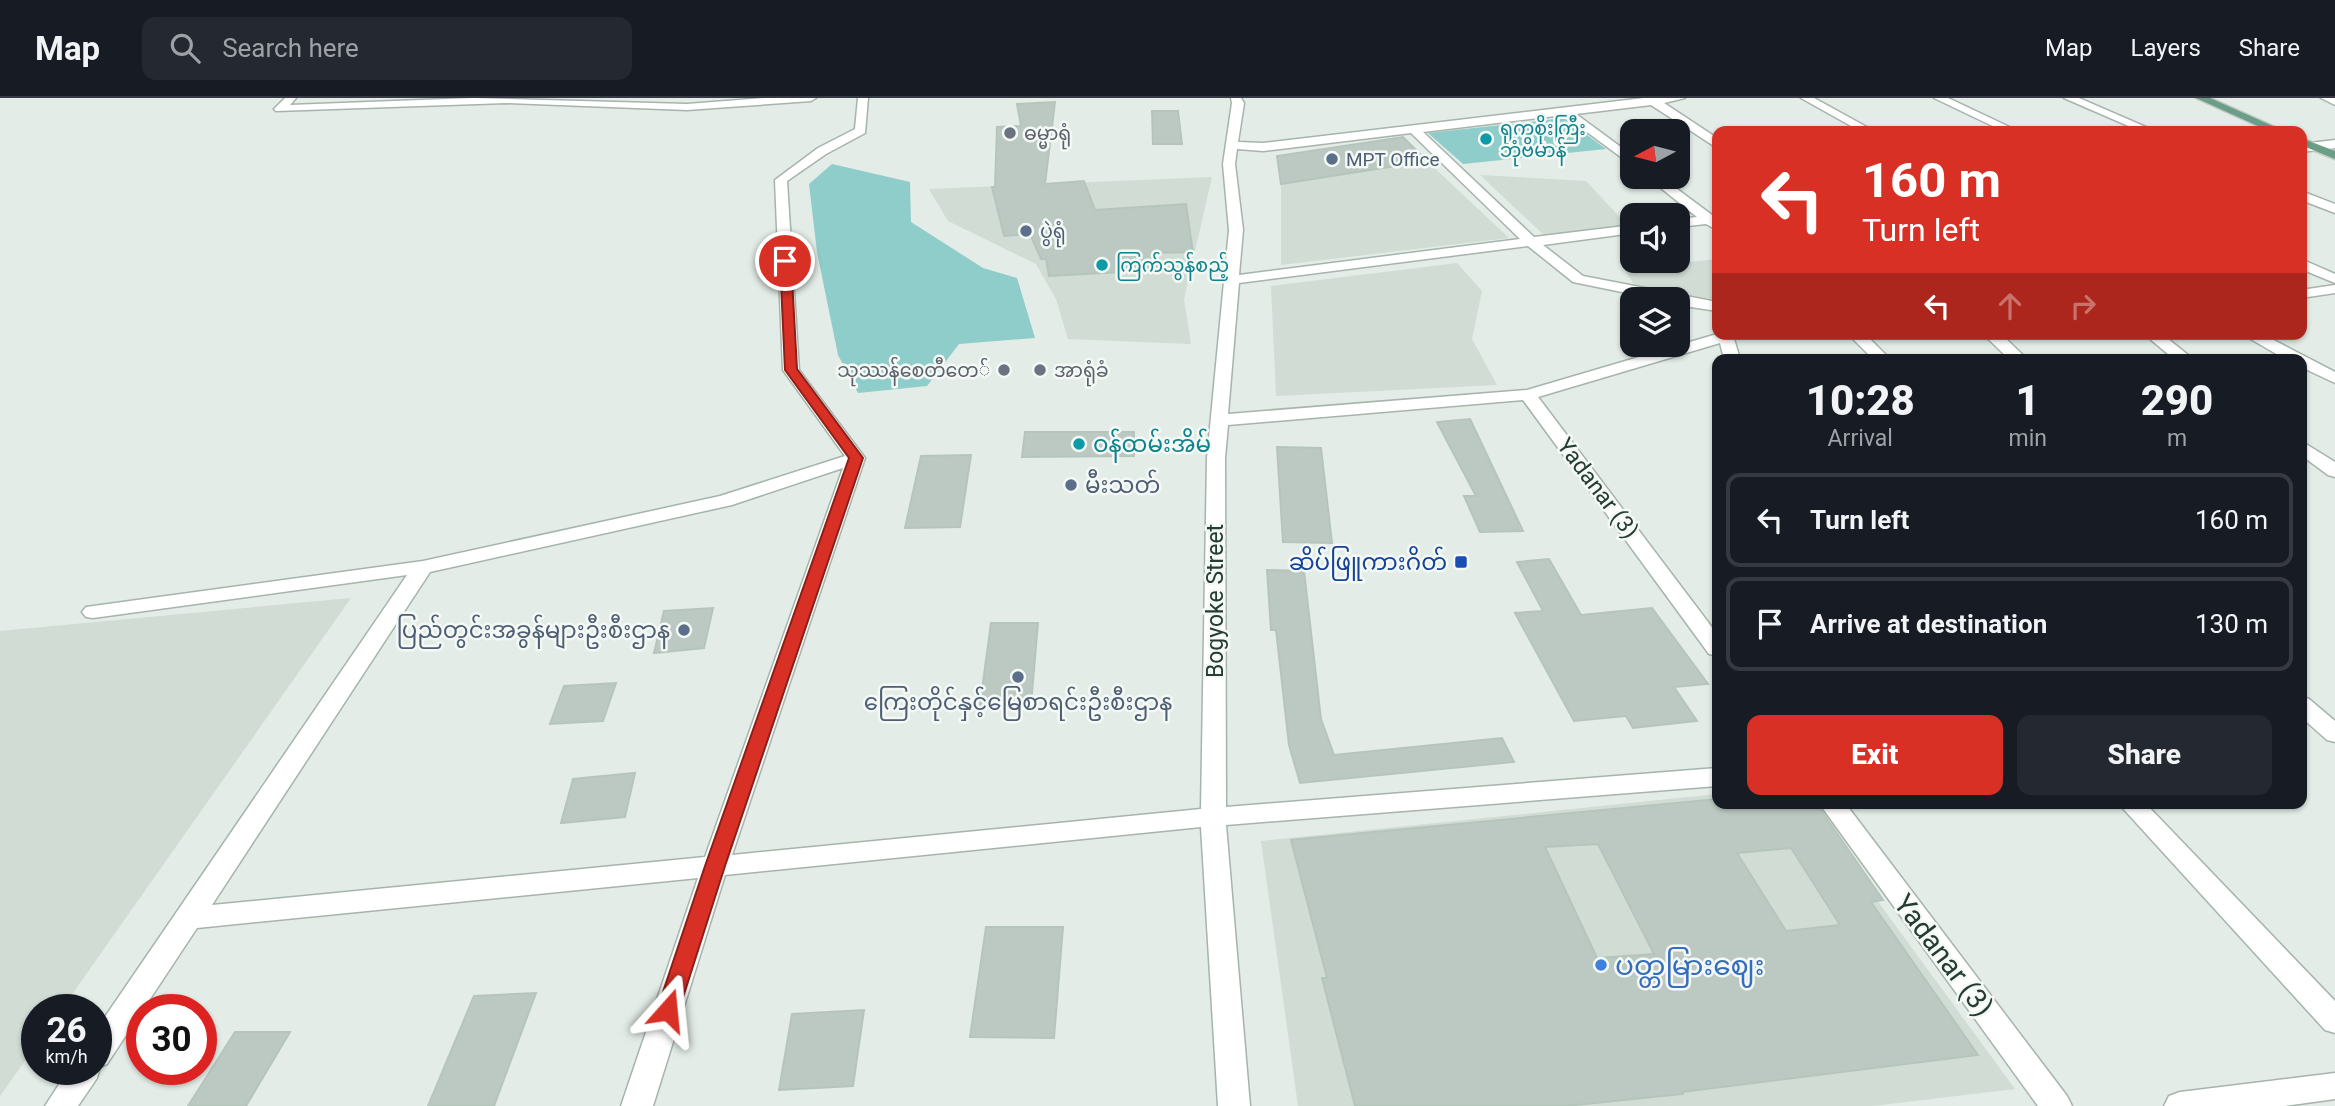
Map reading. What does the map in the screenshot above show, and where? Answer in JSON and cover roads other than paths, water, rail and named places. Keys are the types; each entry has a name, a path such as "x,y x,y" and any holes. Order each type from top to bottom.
{"main road":[{"path":"2201,98 2266,126"},
{"path":"2308,147 2335,155"}],"street":[{"path":"291,98 280,108 526,99 687,107 811,98"},
{"path":"856,458 791,370 781,180 822,151 861,131 863,98"},
{"name":"Bogyoke Street","path":"1234,1106 1213,817 1216,458 1236,230 1229,164 1238,103 1236,98"},
{"path":"1232,145 1263,147 1651,99 1680,98"},
{"path":"1805,98 1858,126"},
{"path":"1939,98 2001,126"},
{"path":"2068,98 2137,126"},
{"path":"2326,98 2335,102"},
{"path":"1651,99 1712,141"},
{"path":"1566,111 1620,152"},
{"path":"1412,128 1531,242 1578,279 1620,287"},
{"path":"2308,147 2335,144"},
{"path":"1670,189 1712,220"},
{"path":"2307,197 2335,209"},
{"path":"1690,222 1712,221"},
{"path":"1231,280 1620,231"},
{"path":"2307,266 2335,279"},
{"path":"2307,293 2335,289"},
{"path":"1690,301 1712,306"},
{"path":"1219,420 1528,395 1717,340"},
{"path":"1862,340 1877,354"},
{"path":"1998,340 2013,354"},
{"path":"2160,340 2178,354"},
{"path":"2262,340 2288,354"},
{"path":"2307,364 2335,378"},
{"name":"Yadanar (3)","path":"1528,395 1712,642"},
{"path":"2307,450 2335,471"},
{"path":"93,612 424,567 725,501 856,458"},
{"path":"637,1106 715,866 856,458"},
{"path":"112,1031 424,567"},
{"path":"2307,710 2324,727"},
{"path":"189,918 1213,817 1712,777"},
{"name":"Yadanar (3)","path":"1835,809 2056,1106"},
{"path":"2136,809 2335,1021"},
{"path":"61,1106 75,1085"},
{"path":"2180,1106 2335,1086"}],"water":[{"path":"1564,118 1606,149 1463,164 1428,133"},
{"path":"832,164 910,182 911,222 983,268 1017,278 1035,338 959,344 927,386 858,393 838,355 817,252 809,184"}],"place":[{"name":"ဓမ္မာရုံ","path":"1010,133"},
{"name":"ရုက္ခစိုးကြီး ဘုံဗိမာန်","path":"1486,139"},
{"name":"MPT Office","path":"1332,159"},
{"name":"ပွဲရုံ","path":"1026,231"},
{"name":"ကြက်သွန်စည့်","path":"1102,265"},
{"name":"သုဿန်စေတီတေ်","path":"1004,370"},
{"name":"အာရုံခံ","path":"1040,370"},
{"name":"ဝန်ထမ်းအိမ်","path":"1079,444"},
{"name":"မီးသတ်","path":"1071,485"},
{"name":"ဆိပ်ဖြူကားဂိတ်","path":"1461,562"},
{"name":"ပြည်တွင်းအခွန်များဦးစီးဌာန","path":"684,630"},
{"name":"ကြေးတိုင်နှင့်မြေစာရင်းဦးစီးဌာန","path":"1018,677"},
{"name":"ပတ္တမြားဈေး","path":"1601,965"}]}
